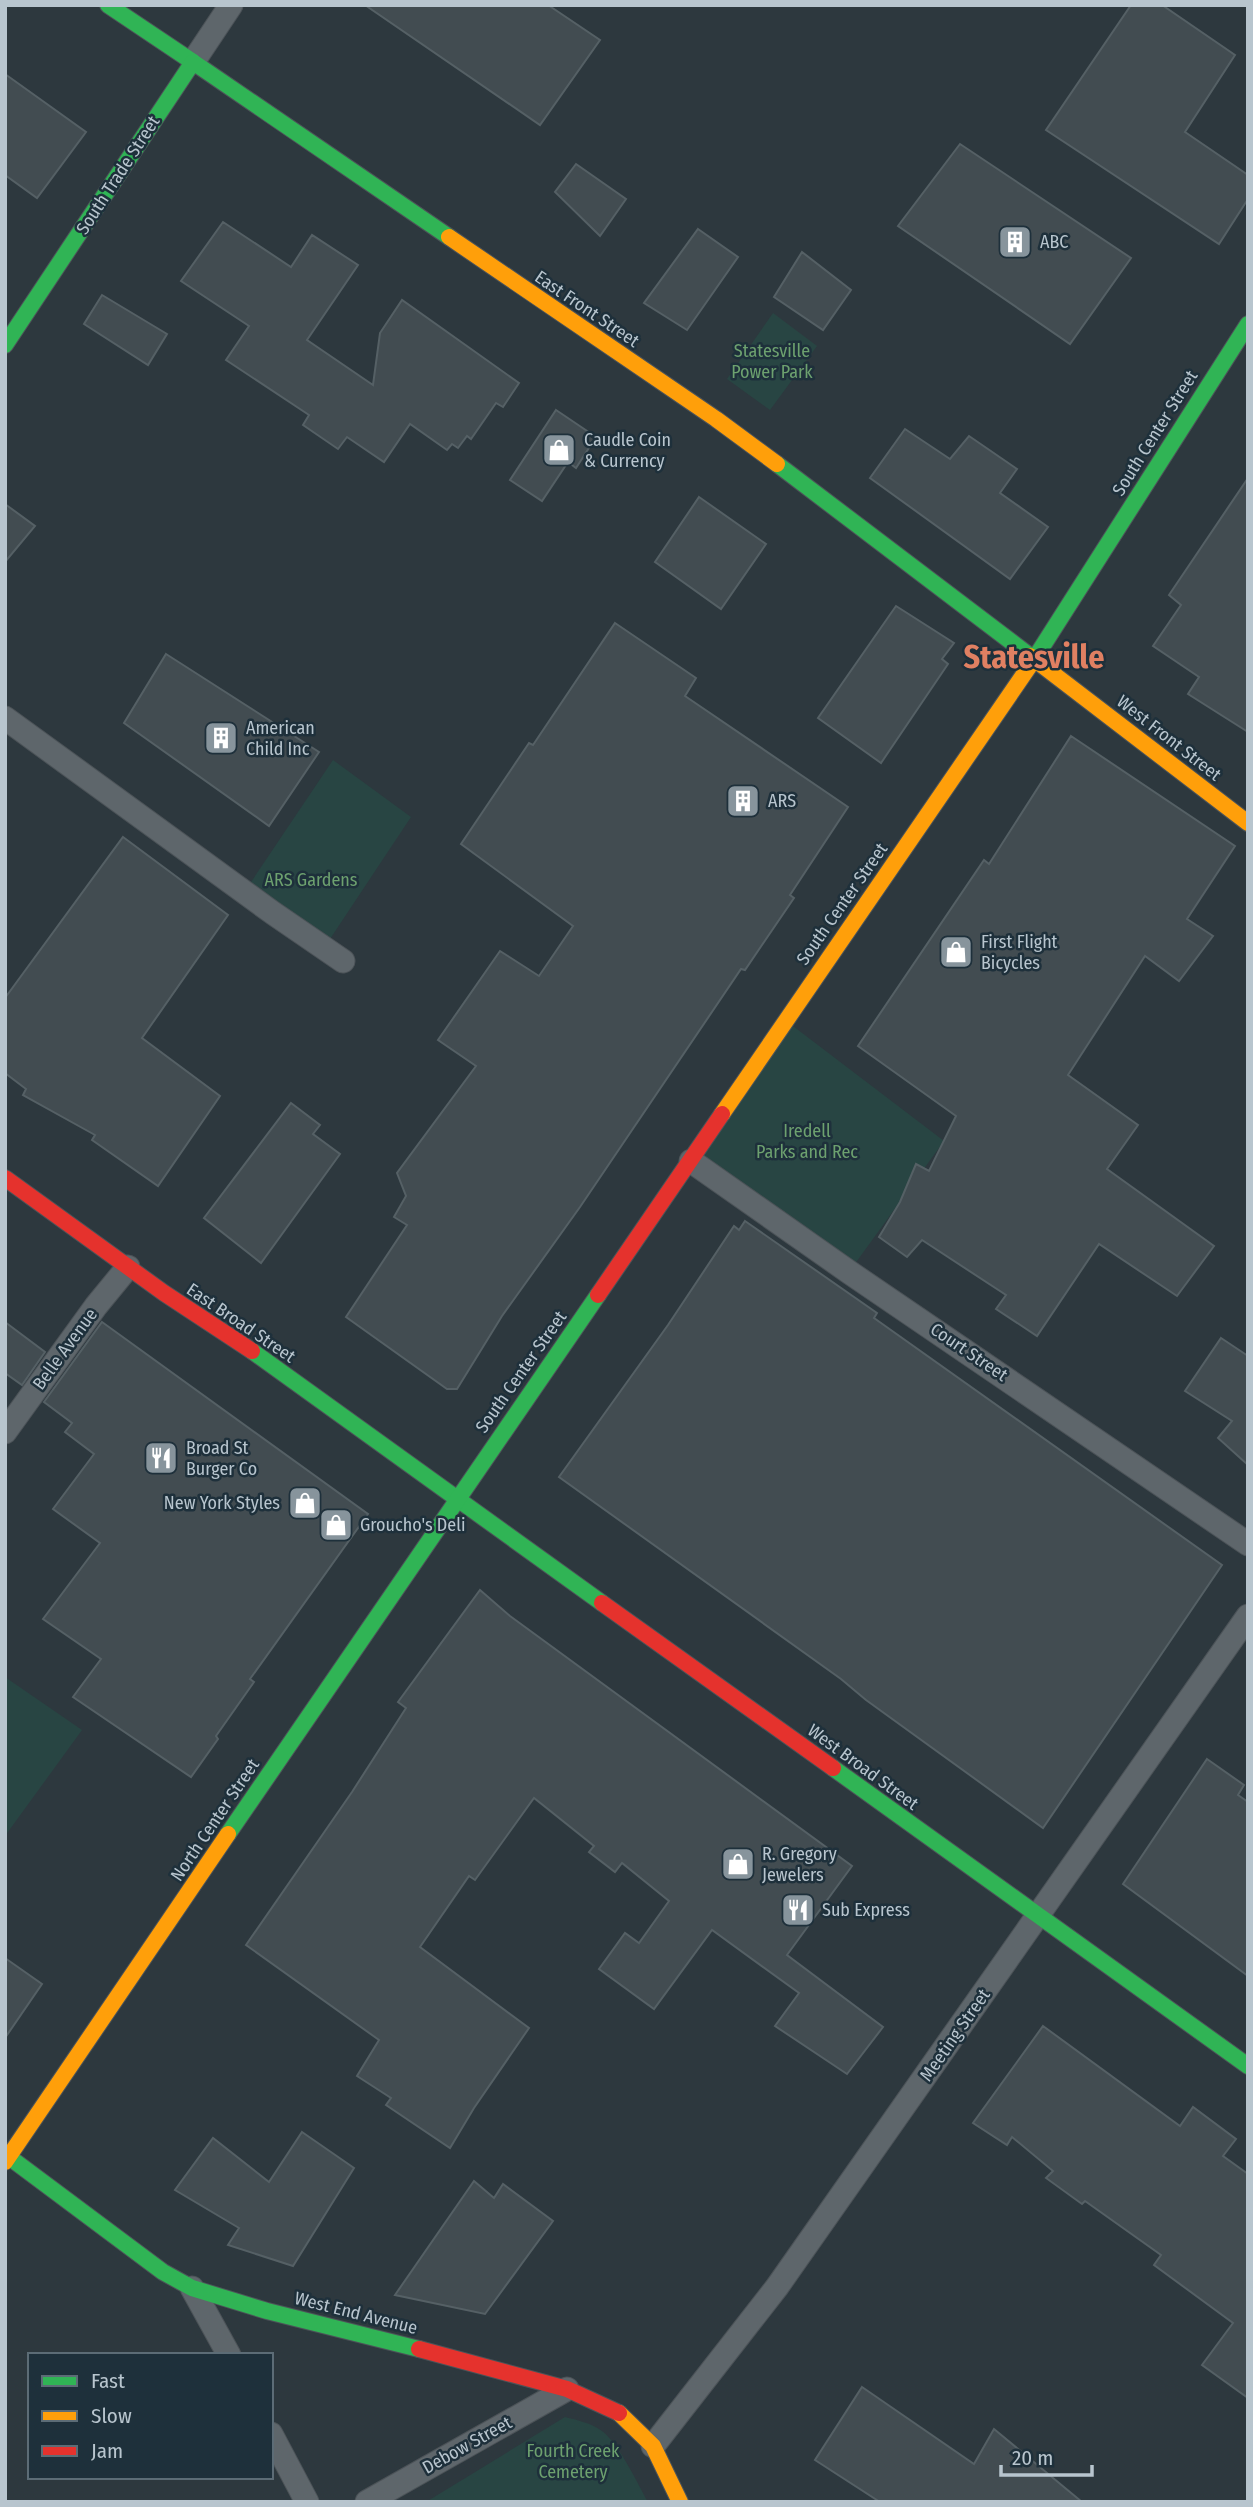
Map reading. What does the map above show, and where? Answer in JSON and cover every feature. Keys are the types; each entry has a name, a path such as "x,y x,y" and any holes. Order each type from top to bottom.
{"main road":[{"name":"East Front Street","path":"108,5 716,419 1035,658"},
{"name":"South Trade Street","path":"5,345 193,62"},
{"name":"South Center Street","path":"456,1499 1035,658 1248,324"},
{"name":"West Front Street","path":"1035,658 1248,822"},
{"name":"East Broad Street","path":"5,1178 456,1499"},
{"name":"West Broad Street","path":"456,1499 1248,2066"},
{"name":"North Center Street","path":"7,2157 456,1499"},
{"name":"West End Avenue","path":"7,2157 163,2272 192,2288 267,2311 567,2389 616,2410 653,2446 680,2502"}],"street":[{"name":"South Trade Street","path":"193,62 231,5"},
{"path":"5,718 273,914 342,961"},
{"name":"Court Street","path":"691,1161 1248,1544"},
{"name":"Belle Avenue","path":"5,1432 96,1306 128,1267"},
{"name":"Meeting Street","path":"653,2446 777,2287 1248,1616"},
{"path":"192,2288 228,2353"},
{"name":"Debow Street","path":"367,2502 567,2389"},
{"path":"273,2438 307,2502"}],"green space":[{"name":"Statesville Power Park","path":"773,313 817,346 770,410 727,379"},
{"name":"ARS Gardens","path":"333,760 411,817 324,948 245,891"},
{"name":"Iredell Parks and Rec","path":"785,1020 944,1141 849,1272 691,1161"},
{"path":"5,1677 82,1730 5,1836"},
{"name":"Fourth Creek Cemetery","path":"565,2417 593,2426 609,2437 648,2502 426,2502"}],"building":[{"path":"365,5 548,5 600,40 540,125"},
{"path":"1131,5 1162,5 1235,55 1185,132 1248,175 1248,199 1219,244 1046,130"},
{"path":"5,74 86,132 37,198 5,175"},
{"name":"ABC","path":"960,144 1131,258 1070,344 898,226"},
{"path":"576,164 626,199 600,236 555,192"},
{"path":"223,222 291,267 312,235 358,265 307,340 373,385 380,333 402,300 519,383 503,407 496,403 471,439 467,436 458,448 452,444 447,450 410,424 384,462 347,437 338,449 303,425 309,415 226,360 249,326 181,281"},
{"path":"698,229 738,257 687,330 644,303"},
{"path":"802,252 851,290 823,330 774,297"},
{"path":"102,295 167,334 148,365 84,324"},
{"name":"Caudle Coin & Currency","path":"556,410 596,437 576,468 568,462 542,501 510,480"},
{"path":"905,429 950,459 969,436 1017,469 1000,493 1048,527 1010,579 870,478"},
{"path":"1248,478 1248,732 1188,694 1199,677 1153,646 1181,605 1169,595"},
{"path":"699,497 766,544 721,609 655,562"},
{"path":"5,504 35,526 5,562"},
{"path":"896,606 954,643 942,659 948,664 881,763 818,718"},
{"path":"615,623 696,678 685,696 848,807 790,895 794,898 745,970 741,969 580,1207 502,1316 457,1389 447,1389 346,1317 407,1225 394,1217 406,1196 397,1173 476,1066 438,1040 500,951 539,976 573,926 461,844 529,743 533,745"},
{"name":"American Child Inc","path":"166,654 319,752 269,826 124,723"},
{"path":"1071,736 1235,846 1187,919 1213,936 1179,981 1145,956 1068,1075 1138,1125 1107,1169 1214,1246 1177,1296 1099,1244 1037,1336 996,1309 1006,1295 922,1240 907,1257 879,1237 900,1202 916,1164 929,1171 956,1116 858,1046 984,860 989,864"},
{"path":"123,837 228,915 142,1038 220,1096 158,1186 92,1140 95,1135 23,1095 26,1089 5,1073 5,998"},
{"path":"291,1103 320,1125 313,1134 340,1154 261,1263 204,1218"},
{"path":"745,1221 877,1313 874,1318 1222,1565 1043,1828 559,1477 668,1325 734,1226 739,1230"},
{"path":"5,1322 45,1352 22,1385 5,1373"},
{"path":"102,1322 368,1514 250,1679 254,1682 191,1777 73,1697 101,1659 43,1619 100,1543 53,1509 94,1454 65,1432 72,1423 44,1402"},
{"path":"1221,1338 1248,1356 1248,1465 1218,1438 1232,1421 1185,1391"},
{"path":"480,1590 510,1616 852,1866 787,1955 883,2027 847,2074 775,2026 799,1993 712,1930 654,2009 599,1969 625,1933 639,1943 669,1901 622,1863 615,1872 589,1852 594,1846 534,1798 475,1880 469,1876 420,1947 529,2028 450,2148 386,2105 391,2098 357,2076 379,2040 246,1945 352,1792 406,1708 398,1702"},
{"path":"1207,1759 1244,1785 1238,1795 1248,1802 1248,1976 1123,1884"},
{"path":"5,1958 42,1984 5,2038"},
{"path":"1043,2026 1180,2126 1193,2107 1236,2139 1223,2156 1248,2174 1248,2398 1202,2365 1233,2323 1154,2265 1161,2255 1085,2201 1082,2204 1046,2178 1053,2171 1012,2137 1007,2145 973,2123"},
{"path":"302,2132 354,2168 293,2266 228,2245 239,2228 175,2190 213,2138 269,2182"},
{"path":"474,2181 494,2198 503,2184 553,2221 485,2314 395,2295"},
{"path":"862,2387 974,2464 994,2429 1082,2502 880,2502 815,2460"}],"traffic: fast":[{"path":"108,5 193,62"},
{"path":"5,345 193,62 449,237"},
{"path":"1035,658 1248,324"},
{"path":"777,464 1030,656"},
{"path":"228,1834 598,1295"},
{"path":"252,1351 602,1603"},
{"path":"833,1768 1248,2066"},
{"path":"5,2154 163,2272 192,2288 267,2311 419,2349"}],"traffic: slow":[{"path":"449,237 716,419 777,464"},
{"path":"1030,656 1248,823"},
{"path":"722,1114 1035,658"},
{"path":"5,2162 228,1834"},
{"path":"619,2413 653,2446 680,2502"}],"traffic: jam":[{"path":"598,1295 722,1114"},
{"path":"5,1178 164,1293 252,1351"},
{"path":"602,1603 833,1768"},
{"path":"419,2349 567,2389 619,2413"}],"place":[{"name":"ABC","path":"1015,242"},
{"name":"Caudle Coin & Currency","path":"559,450"},
{"name":"American Child Inc","path":"221,738"},
{"name":"ARS","path":"743,801"},
{"name":"First Flight Bicycles","path":"956,952"},
{"name":"Broad St Burger Co","path":"161,1458"},
{"name":"New York Styles","path":"305,1503"},
{"name":"Groucho's Deli","path":"336,1525"},
{"name":"R. Gregory Jewelers","path":"738,1864"},
{"name":"Sub Express","path":"798,1910"}],"district":[{"name":"Statesville","path":"1034,657"}]}
